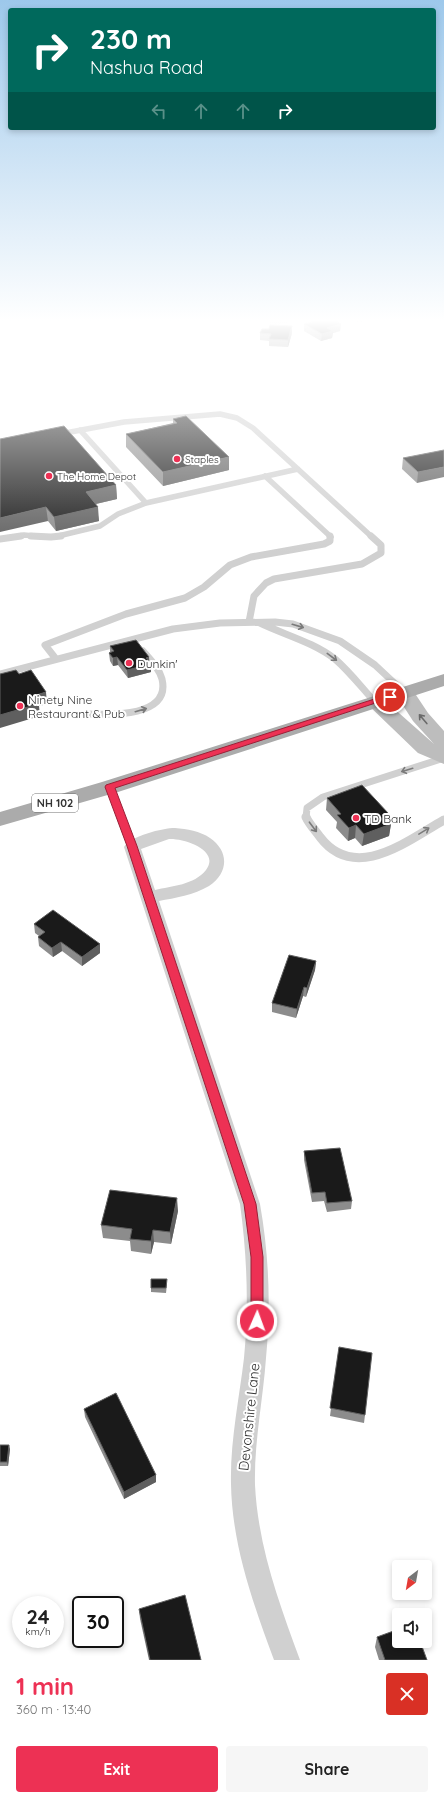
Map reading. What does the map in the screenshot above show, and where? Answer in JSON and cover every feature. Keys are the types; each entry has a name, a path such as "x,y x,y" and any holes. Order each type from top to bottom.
{"main road":[{"name":"NH 102","path":"0,818 110,787 444,680"}],"street":[{"path":"404,693 420,717 444,743"},
{"path":"375,702 425,748 444,758"},
{"path":"132,846 161,835 183,834 206,842 215,853 216,859 214,871 204,881 188,888 149,897"},
{"name":"Devonshire Lane","path":"132,846 250,1204 257,1257 258,1309 243,1485 247,1526 264,1595 286,1660"}],"lane":[{"path":"51,436 124,422 204,415 229,415 253,428 381,545 381,553 362,564 274,579 263,584 256,590 251,600 249,622"},
{"path":"80,430 146,503"},
{"path":"0,539 24,535 51,537 65,535 100,526 118,514 146,503 298,469"},
{"path":"56,659 45,645 126,614 185,598 204,587 230,565 251,557 324,544 330,541 331,537 327,532 265,476"},
{"path":"0,674 173,629 214,624 275,622 293,624 340,641 375,665 404,693"},
{"path":"259,623 310,644 327,653 339,662 375,702"},
{"path":"88,714 116,714 139,710 152,706 160,700 163,693 162,678 134,638"},
{"path":"444,758 353,786 316,800 309,806 306,811 305,818 326,845 335,852 347,857 363,858 381,854 444,820"},
{"name":"Devonshire Lane","path":"110,787 132,846"}],"building":[{"path":"186,416 229,457 163,472 126,434 177,423 173,419"},
{"name":"The Home Depot","path":"64,426 116,485 86,492 98,507 54,517 46,507 0,518 0,439"},
{"path":"444,450 444,467 418,472 403,458"},
{"path":"136,640 149,657 146,658 151,664 127,670 117,657 113,658 109,653 114,651 110,646"},
{"name":"Ninety Nine Restaurant & Pub","path":"16,670 19,674 31,670 46,692 33,696 38,704 0,715 0,674"},
{"path":"362,785 388,813 382,815 391,824 364,834 356,825 349,828 337,815 341,814 327,798"},
{"path":"53,910 100,944 82,957 61,942 52,948 38,937 45,932 34,924"},
{"path":"289,955 316,961 307,988 304,987 297,1009 272,1003"},
{"path":"340,1148 352,1201 327,1203 325,1192 312,1193 304,1151"},
{"path":"110,1190 177,1198 170,1232 153,1230 151,1241 130,1239 132,1229 101,1225"},
{"path":"151,1279 167,1279 166,1288 151,1288"},
{"path":"339,1347 372,1353 365,1415 330,1408"},
{"path":"116,1393 156,1475 124,1492 84,1409"},
{"path":"0,1445 9,1445 7,1462 0,1462"},
{"path":"185,1595 201,1660 150,1660 139,1609"},
{"path":"392,1632 392,1648 423,1648 427,1660 385,1660 377,1637"}],"place":[{"name":"Staples","path":"177,459"},
{"name":"The Home Depot","path":"49,476"},
{"name":"Dunkin'","path":"129,663"},
{"name":"Ninety Nine Restaurant & Pub","path":"20,706"},
{"name":"TD Bank","path":"356,818"}],"route":[{"path":"257,1321 257,1257 250,1204 132,846 110,787 390,697"}]}
